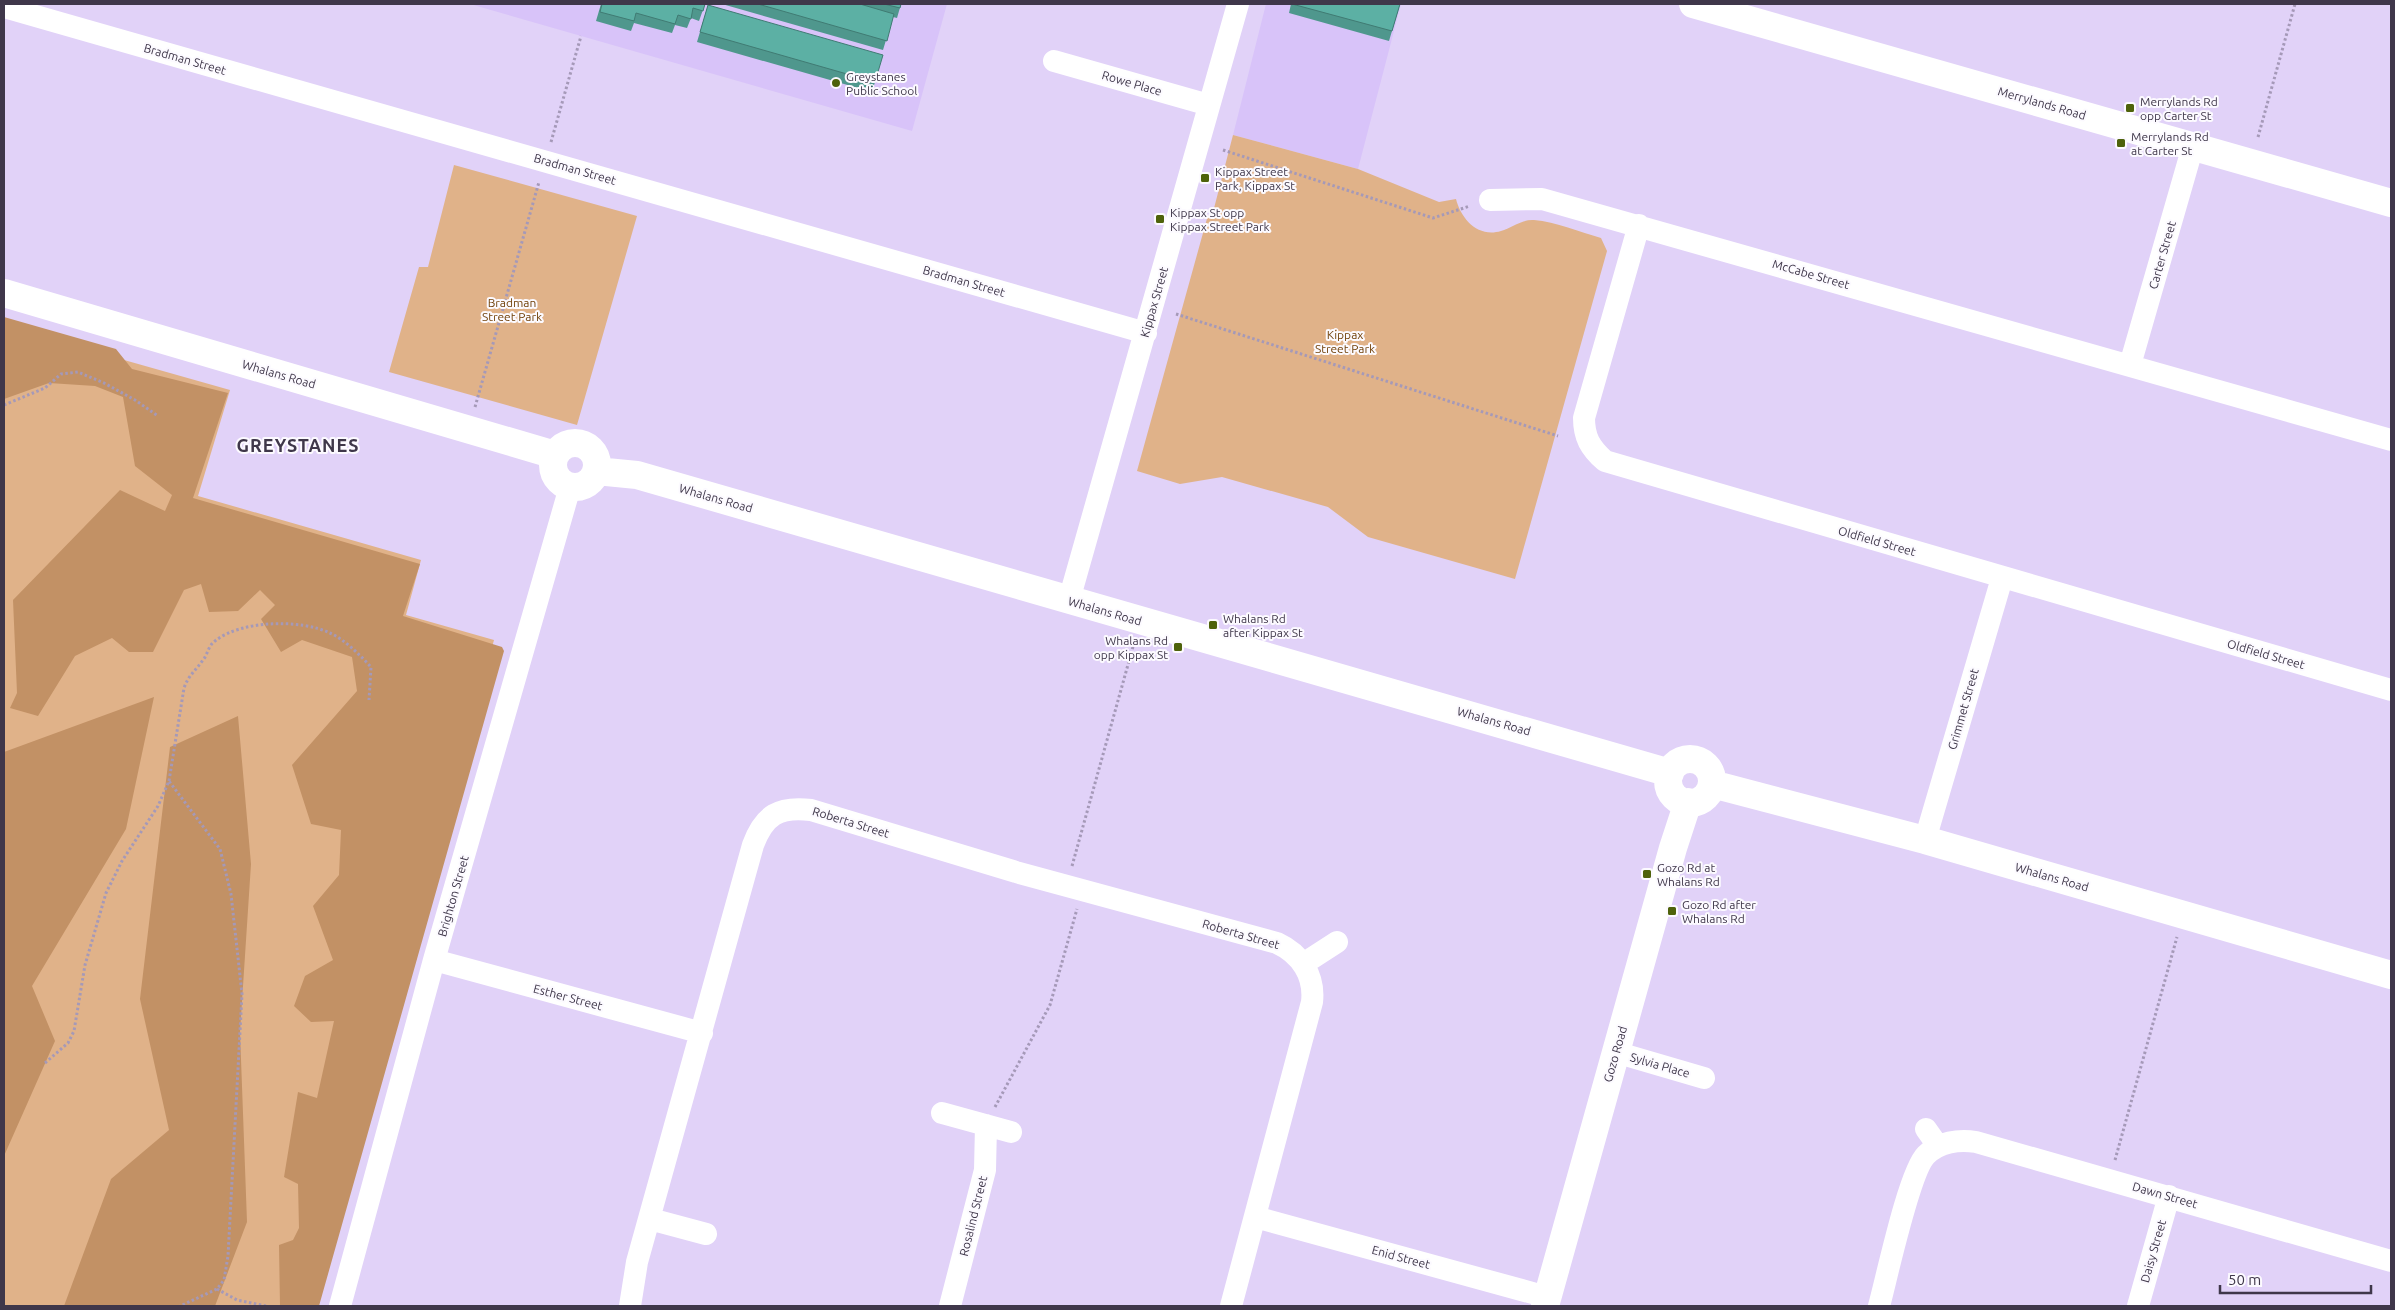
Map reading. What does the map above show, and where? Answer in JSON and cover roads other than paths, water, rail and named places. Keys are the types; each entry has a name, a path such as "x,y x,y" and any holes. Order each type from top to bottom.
{"street":[{"name":"Kippax Street","path":"1069,600 1238,4"},
{"name":"Merrylands Road","path":"1693,4 2391,203"},
{"name":"Bradman Street","path":"4,7 1146,333"},
{"name":"Rowe Place","path":"1054,61 1209,105"},
{"name":"Carter Street","path":"2130,365 2194,146"},
{"name":"McCabe Street","path":"1490,200 1542,199 2130,365"},
{"name":"Oldfield Street","path":"1639,225 1586,405 1584,429 1590,446 1605,461 2391,690"},
{"name":"Whalans Road","path":"4,293 555,455"},
{"path":"2130,365 2391,440"},
{"path":"569,443 583,444 594,454 596,471 591,480 585,484 570,487 563,484 554,472 552,465 555,455 562,446 569,443"},
{"name":"Whalans Road","path":"596,471 637,475 1670,773"},
{"name":"Brighton Street","path":"340,1306 434,960 570,487"},
{"name":"Grimmet Street","path":"1925,840 2002,578"},
{"path":"1682,760 1697,760 1708,768 1712,784 1704,797 1696,802 1688,802 1679,799 1671,791 1670,773 1682,760"},
{"name":"Whalans Road","path":"1712,784 1925,840 2391,975"},
{"name":"Gozo Road","path":"1546,1302 1615,1052 1688,802"},
{"name":"Roberta Street","path":"630,1306 637,1262 702,1033 752,845 760,828 770,816 787,810 811,810 1016,872 1277,944 1292,952 1303,964 1311,980 1312,1002 1231,1306"},
{"path":"1303,964 1336,942"},
{"name":"Esther Street","path":"434,960 702,1033"},
{"name":"Sylvia Place","path":"1615,1052 1704,1078"},
{"path":"942,1113 1011,1132"},
{"name":"Rosalind Street","path":"950,1306 983,1180 986,1125"},
{"name":"Dawn Street","path":"1879,1306 1917,1169 1926,1155 1932,1138 1976,1142 2169,1196 2391,1262"},
{"name":"Daisy Street","path":"2138,1306 2169,1196"},
{"name":"Enid Street","path":"1255,1217 1546,1302"},
{"path":"650,1219 706,1234"}],"place":[{"name":"Greystanes Public School","path":"836,83"},
{"name":"Merrylands Rd opp Carter St","path":"2130,108"},
{"name":"Merrylands Rd at Carter St","path":"2121,143"},
{"name":"Kippax Street Park, Kippax St","path":"1205,178"},
{"name":"Kippax St opp Kippax Street Park","path":"1160,219"},
{"name":"Whalans Rd after Kippax St","path":"1213,625"},
{"name":"Whalans Rd opp Kippax St","path":"1178,647"},
{"name":"Gozo Rd at Whalans Rd","path":"1647,874"},
{"name":"Gozo Rd after Whalans Rd","path":"1672,911"}],"district":[{"name":"GREYSTANES","path":"298,445"}],"park label":[{"name":"Bradman Street Park","path":"512,309"},
{"name":"Kippax Street Park","path":"1345,341"}]}
